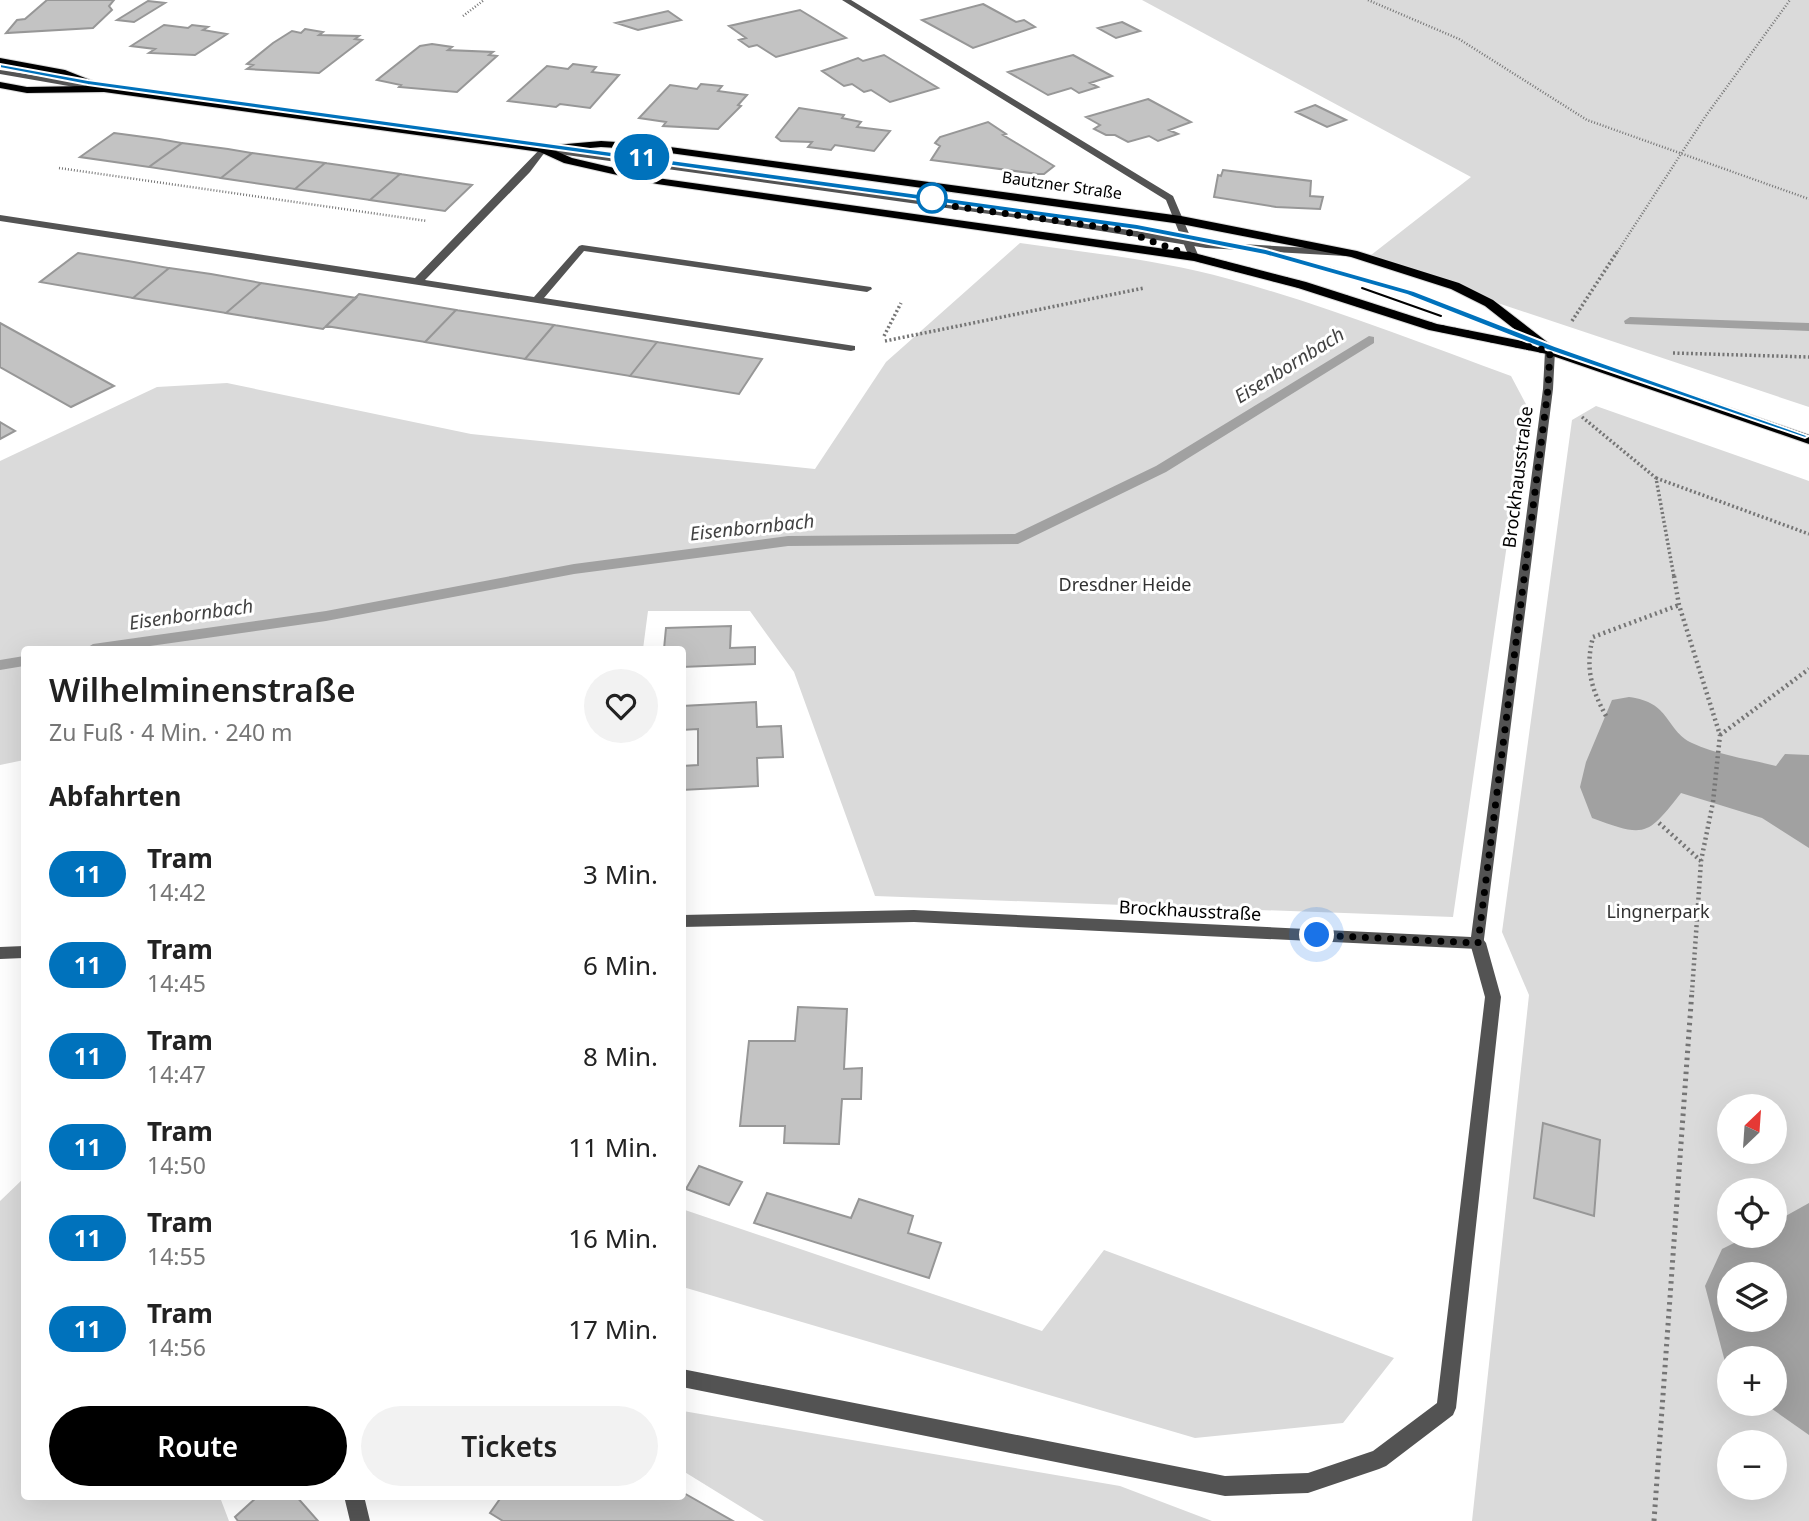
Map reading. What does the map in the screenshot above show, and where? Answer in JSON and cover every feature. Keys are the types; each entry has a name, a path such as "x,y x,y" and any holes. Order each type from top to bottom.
{"main road":[{"name":"Bautzner Straße","path":"0,61 61,72 104,89"},
{"name":"Bautzner Straße","path":"0,85 27,90 104,89 542,149 601,144 648,146 1181,220 1353,254 1455,286 1489,303 1550,351"},
{"name":"Bautzner Straße","path":"542,149 568,161 657,181 1016,234 1194,257 1302,285 1434,327 1550,351 1809,440"}],"street":[{"path":"846,0 1170,198 1194,257"},
{"path":"0,72 104,89"},
{"path":"417,282 527,170 542,149 1122,230 1189,242 1353,254"},
{"path":"0,218 851,348"},
{"path":"1122,230 1194,257"},
{"path":"537,300 582,247 867,289"},
{"name":"Brockhausstraße","path":"686,921 914,916 1478,943 1548,389 1550,351"},
{"path":"686,1379 1225,1486 1308,1483 1378,1459 1446,1408 1493,997 1478,943"},
{"path":"0,953 21,952"},
{"path":"355,1500 360,1521"}],"path":[{"path":"463,16 484,0"},
{"path":"1368,0 1459,39 1587,120 1809,199"},
{"path":"1778,0 1789,1"},
{"path":"1550,351 1681,153 1789,1"},
{"path":"59,168 435,223"},
{"path":"851,348 1164,284 1194,257"},
{"path":"1644,383 1663,353 1809,358"},
{"path":"1548,389 1656,478 1809,534"},
{"path":"1654,1521 1701,861 1713,802 1720,735 1679,605 1656,478"},
{"path":"1606,716 1592,689 1585,662 1593,637 1679,605"},
{"path":"1720,735 1809,669"},
{"path":"1659,823 1701,861"}],"green space":[{"path":"1142,0 1809,0 1809,407 1366,259 1471,177"},
{"name":"Dresdner Heide","path":"1020,243 1151,262 1229,279 1336,312 1511,376 1527,406 1453,917 875,896 794,672 750,611 648,611 643,646 21,646 21,761 0,765 0,461 157,387 227,383 471,434 815,469 886,362"},
{"name":"Lingnerpark","path":"1596,406 1809,481 1809,1521 1472,1521 1529,995 1502,932 1572,420"},
{"path":"21,1181 21,1500 221,1500 229,1521 0,1521 0,1201"},
{"path":"686,1210 1042,1331 1104,1250 1394,1358 1343,1423 1195,1438 686,1288"},
{"path":"686,1412 1120,1486 1212,1521 764,1521 686,1473"}],"shaded area":[{"path":"1629,697 1653,704 1683,737 1712,751 1776,766 1785,754 1809,755 1809,848 1762,818 1681,793 1660,818 1644,829 1624,829 1592,818 1580,787 1586,762 1612,700"},
{"path":"1809,1203 1809,1435 1782,1416 1787,1416 1787,1346 1721,1346 1717,1332 1787,1332 1787,1262 1717,1262 1717,1332 1705,1286 1722,1249 1787,1248 1787,1215"}],"building":[{"path":"47,0 114,0 109,6 112,10 93,28 6,33 17,20 25,19"},
{"path":"148,1 165,3 134,22 117,20"},
{"path":"983,4 1016,22 1024,20 1035,27 973,48 922,20"},
{"path":"800,10 846,38 776,57 757,45 749,47 739,40 746,38 729,26"},
{"path":"668,11 681,20 638,30 616,23"},
{"path":"1122,22 1140,31 1116,38 1098,28"},
{"path":"164,25 208,27 203,30 227,34 195,55 149,53 155,49 131,46"},
{"path":"305,29 323,32 319,35 359,36 355,39 362,40 319,73 247,69 253,65 247,64 273,43 292,31 301,33"},
{"path":"432,44 452,47 448,50 493,52 489,55 497,56 457,92 399,87 401,85 377,80 420,46"},
{"path":"884,55 938,88 890,102 871,90 864,92 852,84 844,86 822,71 858,58 863,61"},
{"path":"1073,55 1112,76 1090,83 1098,87 1079,93 1071,88 1048,95 1008,72"},
{"path":"573,64 596,67 592,72 619,75 590,108 508,101 547,66 568,69"},
{"path":"701,84 722,86 718,91 747,95 738,105 741,106 718,129 663,126 666,122 639,118 670,85 697,89"},
{"path":"1148,99 1191,122 1169,130 1178,134 1158,141 1149,136 1128,142 1094,129 1100,125 1086,117"},
{"path":"1315,105 1346,120 1327,127 1296,112"},
{"path":"799,108 844,115 842,118 861,122 857,127 890,131 874,151 835,145 831,150 808,147 812,142 781,141 776,137"},
{"path":"988,122 1006,134 1003,135 1054,166 1044,174 1038,174 931,160 940,146 935,143 940,137"},
{"path":"114,133 182,143 149,167 80,157"},
{"path":"182,143 252,153 221,178 149,167"},
{"path":"252,153 325,163 295,189 221,178"},
{"path":"325,163 400,174 370,200 295,189"},
{"path":"1223,170 1311,181 1310,196 1323,197 1320,209 1276,207 1214,197 1218,175 1221,176"},
{"path":"400,174 472,185 445,211 370,200"},
{"path":"78,253 169,268 133,298 40,282"},
{"path":"169,268 261,283 226,313 133,298"},
{"path":"261,283 356,298 323,329 226,313"},
{"path":"359,294 456,310 425,342 326,326"},
{"path":"456,310 554,325 525,359 425,342"},
{"path":"0,323 114,386 71,407 0,367"},
{"path":"554,325 657,342 630,376 525,359"},
{"path":"657,342 762,359 739,394 630,376"},
{"path":"0,422 15,431 0,439"},
{"path":"731,626 730,648 755,647 755,664 686,667 686,646 664,646 666,628"},
{"path":"756,702 757,727 781,726 783,757 757,758 758,786 686,790 686,766 698,765 698,729 686,730 686,706"},
{"path":"798,1007 847,1009 844,1069 862,1068 861,1099 842,1099 839,1144 784,1143 785,1126 740,1126 749,1041 795,1041"},
{"path":"1543,1123 1600,1140 1594,1216 1534,1198"},
{"path":"699,1166 742,1182 729,1205 686,1189"},
{"path":"767,1193 851,1218 859,1199 913,1216 908,1233 941,1243 929,1278 754,1223"},
{"path":"686,1494 733,1521 503,1521 490,1513 499,1500 686,1500"},
{"path":"254,1500 300,1500 318,1521 238,1521 235,1517"}],"waterway":[{"name":"Eisenbornbach","path":"1630,321 1809,327"},
{"name":"Eisenbornbach","path":"114,646 326,616 574,569 788,541 1018,539 1161,469 1369,340"},
{"name":"Eisenbornbach","path":"0,665 21,662"}],"tram line":[{"path":"0,66 88,82 1137,227 1331,268 1411,293 1551,348 1809,436"},
{"name":"11","path":"0,66 32,74 88,82 1137,227 1266,252 1331,268 1411,293 1551,348 1809,436"},
{"path":"1362,288 1441,316"}],"route":[{"path":"932,198 945,205 1122,230 1194,257 1302,285 1434,327 1484,340 1550,351 1548,389 1478,943 1317,935"}]}
